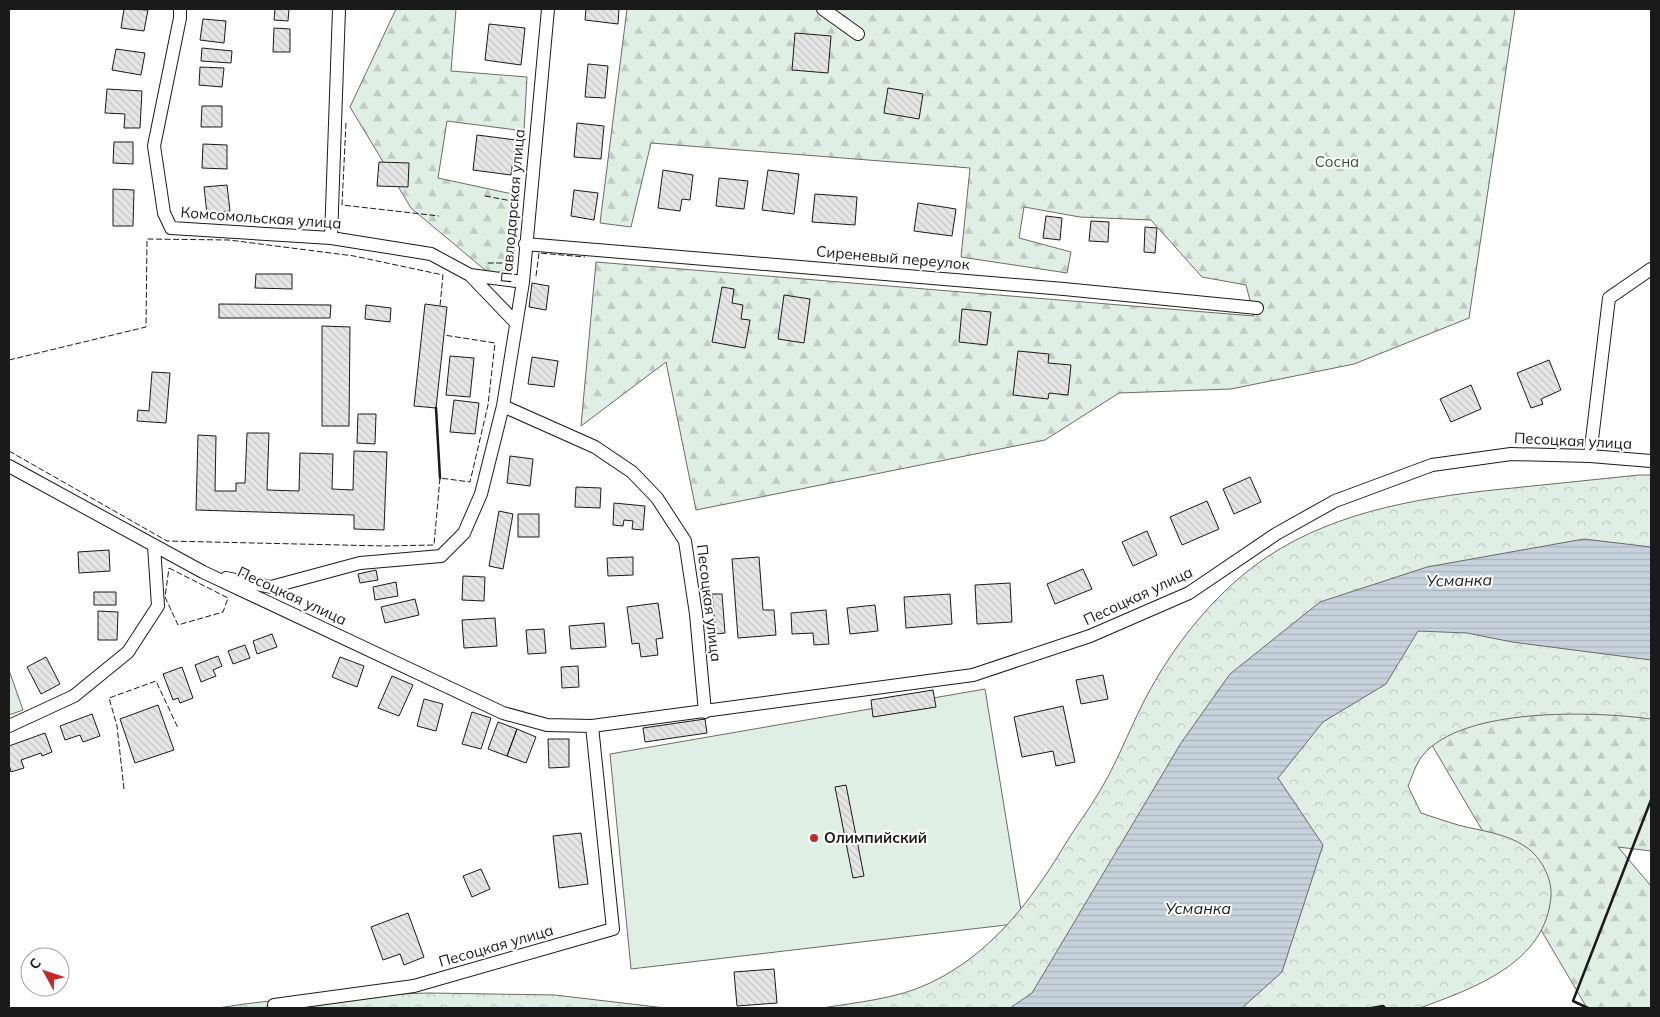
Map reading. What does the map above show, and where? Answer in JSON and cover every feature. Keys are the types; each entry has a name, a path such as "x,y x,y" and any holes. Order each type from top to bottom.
{"street":[{"name":"Комсомольская улица","path":"180,9 154,146 164,214 171,228 331,238 431,254 470,275 516,323"},
{"path":"331,238 339,9"},
{"name":"Павлодарская улица","path":"502,406 523,282 548,9"},
{"path":"823,9 858,34"},
{"name":"Сиреневый переулок","path":"525,244 1064,289 1258,308"},
{"path":"1590,456 1609,298 1651,269"},
{"path":"470,275 523,282"},
{"name":"Песоцкая улица","path":"203,572 271,587 360,563 441,556 464,533 481,494 502,406 595,446 632,472 657,498 686,541 696,614 705,712"},
{"path":"498,426 524,416"},
{"name":"Песоцкая улица","path":"9,466 203,572 503,713 547,725 592,726 972,675 1090,636 1189,594 1276,534 1335,501 1432,465 1511,454 1590,456 1651,461"},
{"path":"9,726 74,696 128,652 158,606 154,546"},
{"name":"Песоцкая улица","path":"274,1005 414,986 613,929 592,726"}],"green space":[{"path":"396,9 456,9 451,71 527,77 524,131 447,121 438,178 517,195 514,266 491,275 411,208 350,107"},
{"name":"Сосна","path":"627,9 1515,9 1469,318 1354,364 1231,389 1119,393 1045,440 696,510 666,362 581,426 596,262 1254,316 1246,285 1202,277 1151,220 1080,217 1024,207 1019,238 1071,252 1067,273 961,257 970,168 651,143 631,227 600,223"},
{"path":"1651,475 1651,719 1597,714 1564,714 1497,720 1467,728 1442,739 1423,755 1416,766 1408,786 1421,813 1458,825 1510,838 1526,847 1541,862 1551,889 1546,919 1536,939 1522,956 1504,970 1463,991 1420,1008 822,1008 904,993 930,983 951,972 971,958 1005,927 1035,890 1096,797 1108,777 1144,702 1173,652 1216,600 1232,584 1267,557 1324,527 1386,508 1450,495"},
{"path":"9,670 23,710 9,715"},
{"path":"1651,672 1651,851 1618,847 1651,886 1651,1008 1587,1008 1397,686"},
{"name":"Олимпийский","path":"985,689 1023,923 631,969 610,754"},
{"path":"429,993 555,995 665,1008 218,1008 349,995"}],"water":[{"name":"Усманка","path":"1584,539 1651,547 1651,660 1512,642 1467,633 1418,631 1386,684 1323,722 1278,778 1323,845 1282,972 1242,1008 1010,1008 1032,993 1181,743 1230,674 1320,602 1427,567"}],"building":[{"path":"124,9 148,10 144,31 121,28"},
{"path":"275,9 289,9 288,21 274,20"},
{"path":"586,9 619,9 618,24 585,20"},
{"path":"203,19 226,21 224,43 200,40"},
{"path":"489,24 525,28 521,65 485,60"},
{"path":"274,28 290,29 290,52 273,52"},
{"path":"795,33 831,36 828,73 792,70"},
{"path":"202,48 232,51 231,63 201,61"},
{"path":"116,49 145,53 141,75 112,70"},
{"path":"588,64 608,66 605,98 585,97"},
{"path":"200,67 224,68 222,87 199,85"},
{"path":"888,88 923,94 919,119 884,113"},
{"path":"107,89 142,91 140,128 124,128 125,114 105,113"},
{"path":"202,106 222,106 222,127 201,127"},
{"path":"577,123 604,126 601,159 574,157"},
{"path":"477,135 516,140 511,175 473,170"},
{"path":"114,142 133,142 133,164 113,163"},
{"path":"203,144 227,145 227,169 202,168"},
{"path":"379,162 409,163 408,187 377,186"},
{"path":"663,170 693,175 690,200 682,199 680,211 658,208"},
{"path":"768,170 799,174 794,214 762,210"},
{"path":"719,178 748,181 744,209 716,206"},
{"path":"227,185 230,211 207,214 204,187"},
{"path":"113,189 134,190 133,226 113,226"},
{"path":"574,190 598,193 594,220 571,216"},
{"path":"815,194 857,197 855,225 812,222"},
{"path":"918,203 956,209 952,236 914,231"},
{"path":"1046,216 1062,218 1060,240 1043,238"},
{"path":"1091,221 1109,222 1108,242 1089,241"},
{"path":"1145,227 1157,228 1155,253 1144,252"},
{"path":"256,274 292,274 292,289 255,288"},
{"path":"532,283 549,286 546,310 529,307"},
{"path":"722,287 734,289 732,303 743,305 741,319 750,320 745,348 712,342"},
{"path":"784,295 810,299 804,343 778,339"},
{"path":"219,304 331,305 330,318 219,318"},
{"path":"425,304 447,307 436,408 414,406"},
{"path":"366,305 391,308 390,322 365,319"},
{"path":"962,309 991,312 987,345 959,342"},
{"path":"322,326 350,327 349,426 322,426"},
{"path":"1018,351 1049,354 1048,363 1071,365 1068,395 1049,393 1048,399 1013,395"},
{"path":"450,356 474,358 470,397 446,395"},
{"path":"532,357 558,361 554,387 528,384"},
{"path":"1549,360 1561,390 1541,399 1543,404 1531,408 1517,373"},
{"path":"152,372 170,373 166,423 137,421 138,410 149,411"},
{"path":"1471,385 1481,409 1451,422 1440,399"},
{"path":"454,400 479,403 475,434 450,432"},
{"path":"358,414 376,414 375,444 357,443"},
{"path":"247,433 269,433 267,490 299,491 300,453 333,454 332,489 353,490 354,451 387,452 384,530 354,529 354,515 196,510 198,435 216,436 215,491 236,491 236,483 245,483"},
{"path":"510,456 533,459 530,486 507,483"},
{"path":"1250,477 1261,502 1234,514 1223,489"},
{"path":"576,487 601,488 600,508 575,507"},
{"path":"1207,501 1219,529 1182,545 1170,517"},
{"path":"614,503 645,506 643,530 632,529 633,521 624,520 623,526 613,525"},
{"path":"499,511 513,514 503,569 489,566"},
{"path":"518,514 539,514 539,537 518,537"},
{"path":"1147,531 1157,555 1133,566 1122,542"},
{"path":"109,550 110,571 79,573 78,552"},
{"path":"633,557 633,575 608,576 607,558"},
{"path":"759,557 763,610 774,610 776,635 738,638 732,559"},
{"path":"1083,569 1092,589 1055,604 1047,584"},
{"path":"376,570 378,580 360,583 358,574"},
{"path":"463,576 485,577 484,601 462,600"},
{"path":"396,582 398,596 375,600 373,587"},
{"path":"1010,583 1012,622 977,624 975,585"},
{"path":"94,592 116,592 116,605 94,605"},
{"path":"712,594 722,594 725,633 716,634"},
{"path":"950,594 952,624 906,628 904,597"},
{"path":"415,599 419,615 385,623 381,607"},
{"path":"658,603 663,638 656,639 658,655 641,657 639,643 632,644 627,607"},
{"path":"875,605 878,631 850,634 847,608"},
{"path":"826,610 829,644 814,645 813,633 792,634 791,613"},
{"path":"98,611 118,612 117,640 98,640"},
{"path":"495,618 497,646 464,648 462,620"},
{"path":"604,623 606,647 571,649 569,626"},
{"path":"544,629 546,653 528,654 526,630"},
{"path":"272,634 277,647 257,654 253,641"},
{"path":"245,645 250,658 233,664 228,651"},
{"path":"218,656 222,666 213,670 216,676 201,682 195,665"},
{"path":"46,657 60,684 41,694 27,667"},
{"path":"340,657 364,666 357,687 332,677"},
{"path":"578,666 579,687 562,688 561,667"},
{"path":"182,667 193,698 180,703 178,698 173,700 163,674"},
{"path":"1103,675 1108,699 1081,704 1076,680"},
{"path":"392,676 413,685 399,716 378,708"},
{"path":"933,690 936,707 873,717 871,700"},
{"path":"424,699 443,704 436,731 417,726"},
{"path":"158,705 174,750 135,763 120,719"},
{"path":"1063,706 1075,762 1056,766 1053,751 1022,757 1014,717"},
{"path":"472,712 491,718 481,749 462,744"},
{"path":"92,714 100,736 83,742 80,735 65,740 60,726"},
{"path":"705,719 707,733 645,742 643,728"},
{"path":"498,722 517,729 507,756 488,749"},
{"path":"517,729 536,737 526,763 507,756"},
{"path":"45,733 52,752 42,756 41,753 21,760 24,768 11,772 9,746"},
{"path":"548,739 569,739 569,767 549,768"},
{"path":"846,785 864,876 853,878 835,787"},
{"path":"581,833 588,884 559,888 553,836"},
{"path":"481,869 490,889 472,897 463,876"},
{"path":"408,913 424,957 404,965 400,954 383,960 371,927"},
{"path":"774,969 777,1003 737,1006 734,972"}],"fence":[{"path":"346,123 342,205 439,216"},
{"path":"485,196 512,201 506,263 485,263"},
{"path":"9,360 146,327 147,239 229,240 354,256 443,275 440,306"},
{"path":"536,276 539,253 585,257"},
{"path":"9,451 167,541 385,546 434,545 440,478 470,482 488,405 495,343 444,335"},
{"path":"169,568 228,598 223,612 178,625 165,597 169,568"},
{"path":"124,789 117,726 109,698 156,681 178,728"}],"wall":[{"path":"436,408 440,478"},
{"path":"1588,1008 1573,1001 1651,800"},
{"path":"1372,1008 1383,1006 1385,1008"}],"place":[{"name":"Олимпийский","path":"814,838"}]}
